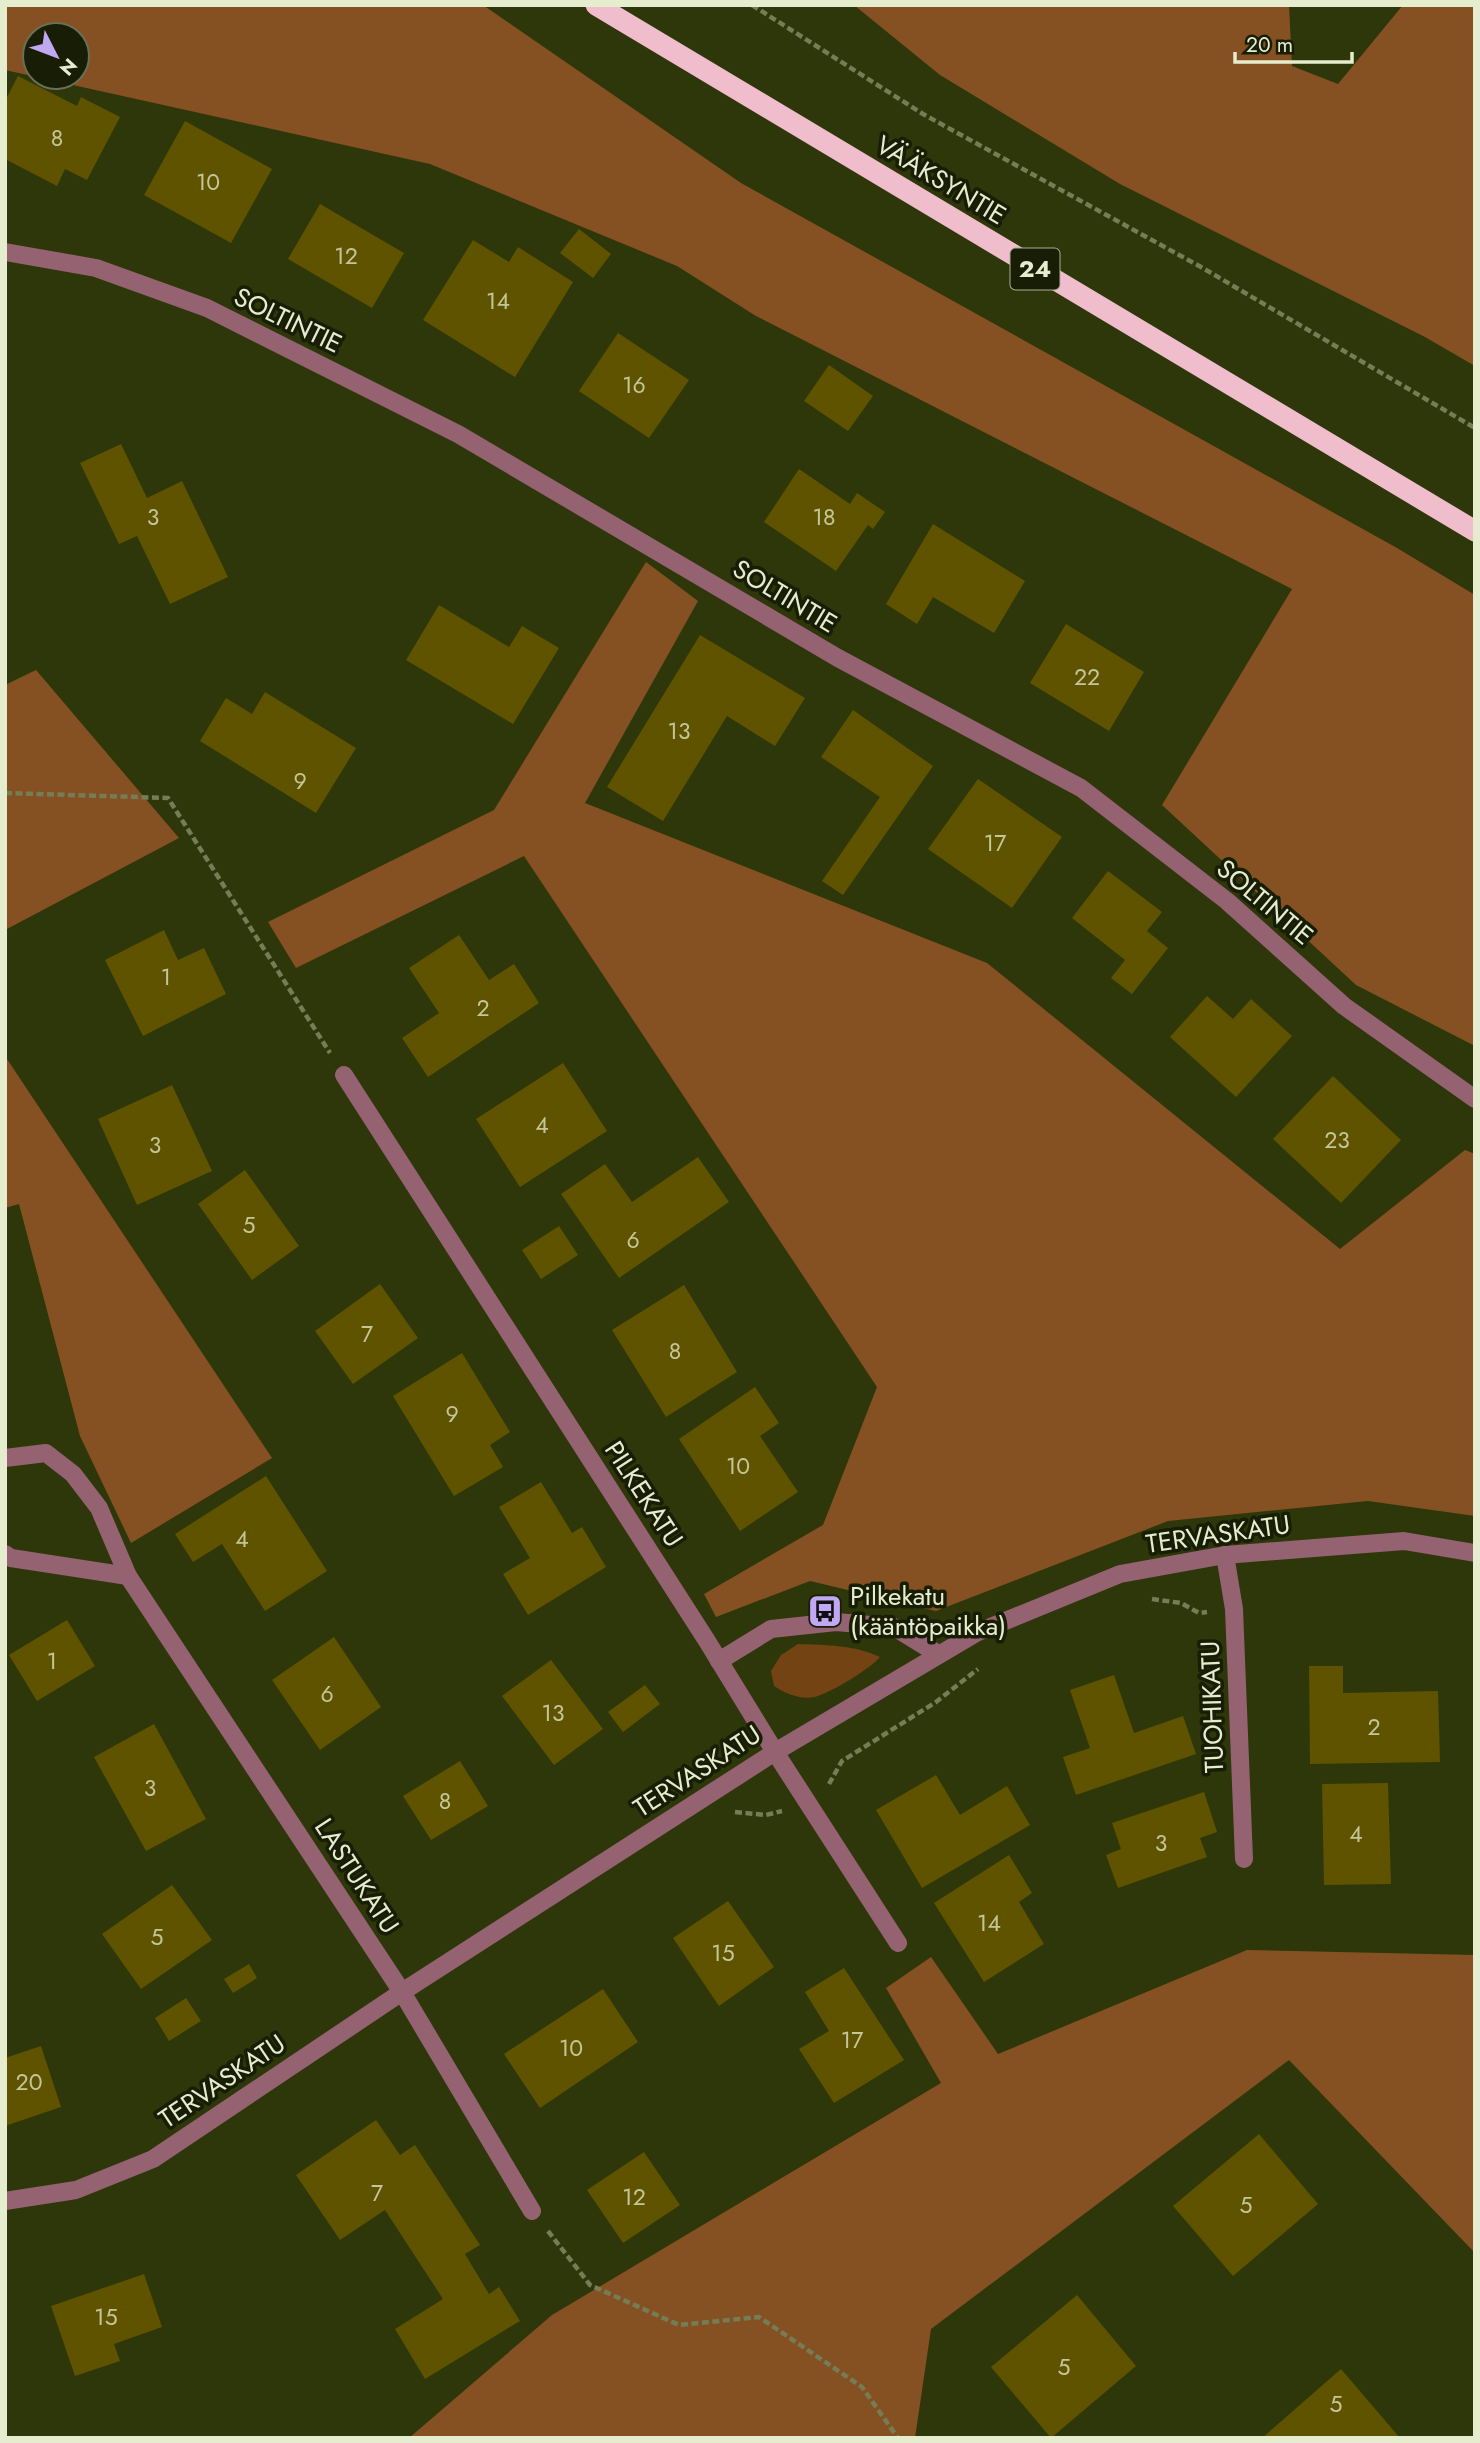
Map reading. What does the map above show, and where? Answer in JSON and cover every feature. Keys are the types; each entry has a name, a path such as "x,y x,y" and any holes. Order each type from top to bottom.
{"highway":[{"name":"VÄÄKSYNTIE","path":"596,5 1475,531"}],"street":[{"name":"SOLTINTIE","path":"5,251 96,268 207,308 458,434 838,659 1081,788 1227,901 1345,1006 1475,1099"},
{"name":"PILKEKATU","path":"344,1075 898,1943"},
{"name":"LASTUKATU","path":"5,1458 46,1453 73,1475 99,1508 128,1576 402,1992 532,2211"},
{"name":"TERVASKATU","path":"5,2201 76,2190 153,2159 402,1992 775,1752 976,1633 1120,1574 1225,1555 1404,1541 1475,1553"},
{"path":"5,1555 128,1576"},
{"name":"TUOHIKATU","path":"1225,1555 1234,1609 1244,1859"},
{"path":"719,1661 771,1629 836,1622 894,1627 938,1654"}],"path":[{"path":"752,5 923,114 1201,267 1475,428"},
{"path":"5,793 169,798 344,1075"},
{"path":"1148,1598 1181,1603 1199,1613 1234,1609"},
{"path":"728,1812 766,1815 810,1805 825,1791 842,1762 936,1702 982,1666"},
{"path":"532,2211 590,2285 679,2325 759,2317 862,2387 898,2438"}],"shaded area":[{"path":"5,5 483,5 741,183 1397,548 1475,595 1475,1046 1356,985 1162,805 1292,589 756,316 677,266 430,164 91,89 91,21 21,21 21,74 5,70"},
{"path":"854,5 1289,5 1292,66 1338,84 1403,5 1475,5 1475,366 1425,337 1120,184 940,75"},
{"path":"646,562 698,601 585,803 987,963 1340,1249 1465,1150 1475,1154 1475,1516 1368,1501 1168,1521 936,1611 810,1581 716,1617 704,1594 823,1525 877,1387 524,856 296,968 268,922 494,810"},
{"path":"36,670 179,838 5,930 5,685"},
{"path":"5,1056 272,1458 131,1543 80,1436 19,1204 5,1208"},
{"path":"798,1644 850,1648 880,1657 833,1689 818,1696 801,1697 774,1686 771,1671 781,1655"},
{"path":"1247,1950 1475,1955 1475,2253 1289,2060 931,2329 915,2438 409,2438 552,2315 941,2083 886,1988 931,1957 998,2054"}],"building":[{"path":"18,76 21,78 21,91 48,91 77,106 81,97 120,117 87,180 65,169 57,186 5,159 5,101"},
{"path":"185,121 272,169 231,243 144,195"},
{"path":"320,204 404,253 372,308 288,259"},
{"path":"579,229 611,254 593,278 560,253"},
{"path":"473,240 509,262 518,247 573,282 515,377 423,320"},
{"path":"618,333 689,380 649,438 579,391"},
{"path":"829,365 873,396 848,431 804,401"},
{"path":"121,444 147,498 182,481 228,577 170,604 137,536 119,544 80,463"},
{"path":"799,469 850,504 857,493 885,512 873,529 868,525 836,571 764,522"},
{"path":"933,524 1025,581 994,633 933,597 917,624 886,604"},
{"path":"439,605 509,647 522,626 559,648 513,724 406,660"},
{"path":"1066,624 1144,672 1109,731 1030,683"},
{"path":"700,635 805,698 775,746 727,716 663,821 607,787"},
{"path":"265,692 356,748 316,813 200,741 226,698 252,714"},
{"path":"853,710 933,766 843,895 822,881 880,797 821,757"},
{"path":"978,779 1062,837 1012,908 928,849"},
{"path":"1108,871 1162,912 1147,931 1168,948 1132,994 1111,978 1125,960 1072,918"},
{"path":"164,930 178,960 204,948 226,994 143,1036 105,960"},
{"path":"459,935 489,980 514,964 539,1003 428,1077 402,1038 439,1013 409,968"},
{"path":"1207,996 1233,1019 1251,999 1292,1036 1236,1097 1170,1037"},
{"path":"563,1063 607,1131 520,1187 476,1119"},
{"path":"1333,1076 1401,1140 1341,1203 1273,1139"},
{"path":"172,1085 212,1171 137,1205 98,1119"},
{"path":"698,1157 729,1202 619,1278 561,1194 605,1164 632,1202"},
{"path":"245,1170 299,1246 252,1280 198,1204"},
{"path":"559,1226 578,1255 541,1279 522,1250"},
{"path":"380,1284 418,1338 353,1384 315,1331"},
{"path":"684,1285 737,1372 666,1417 612,1330"},
{"path":"462,1353 510,1432 490,1445 503,1467 454,1496 393,1396"},
{"path":"755,1387 779,1423 760,1436 798,1492 740,1531 679,1439"},
{"path":"266,1476 327,1571 265,1611 222,1544 193,1562 175,1534"},
{"path":"541,1482 572,1533 582,1527 606,1567 528,1615 503,1574 530,1558 499,1507"},
{"path":"67,1620 95,1666 37,1701 9,1655"},
{"path":"334,1637 381,1707 320,1750 272,1680"},
{"path":"551,1660 603,1729 554,1765 502,1696"},
{"path":"1309,1666 1343,1666 1343,1693 1438,1691 1440,1762 1310,1764"},
{"path":"1114,1675 1134,1733 1183,1716 1196,1754 1076,1795 1063,1757 1090,1748 1070,1690"},
{"path":"645,1685 660,1704 623,1732 608,1712"},
{"path":"154,1724 206,1819 146,1851 94,1757"},
{"path":"460,1761 488,1806 431,1840 403,1796"},
{"path":"936,1775 960,1815 1007,1786 1030,1825 922,1888 876,1810"},
{"path":"1388,1783 1391,1884 1324,1885 1322,1784"},
{"path":"1204,1792 1217,1832 1200,1838 1207,1857 1118,1888 1106,1855 1121,1849 1112,1823"},
{"path":"1009,1855 1032,1893 1019,1902 1044,1944 984,1982 934,1903"},
{"path":"172,1885 212,1940 141,1989 102,1934"},
{"path":"728,1901 774,1967 719,2006 673,1938"},
{"path":"249,1964 257,1978 233,1993 224,1979"},
{"path":"844,1968 904,2060 834,2103 799,2049 829,2031 805,1992"},
{"path":"603,1989 638,2042 540,2108 504,2054"},
{"path":"186,1998 201,2021 169,2041 155,2018"},
{"path":"41,2046 61,2107 5,2126 5,2058"},
{"path":"376,2120 400,2155 415,2145 480,2245 465,2254 489,2294 499,2287 520,2321 425,2379 395,2329 443,2299 385,2210 340,2240 296,2175"},
{"path":"1259,2134 1318,2204 1233,2276 1173,2206"},
{"path":"644,2152 680,2205 623,2243 587,2190"},
{"path":"144,2274 162,2327 114,2344 120,2361 75,2376 51,2306"},
{"path":"1077,2295 1136,2366 1051,2438 991,2367"},
{"path":"1341,2369 1400,2438 1262,2438"}],"place":[{"name":"Pilkekatu (kääntöpaikka)","path":"825,1611"}]}
